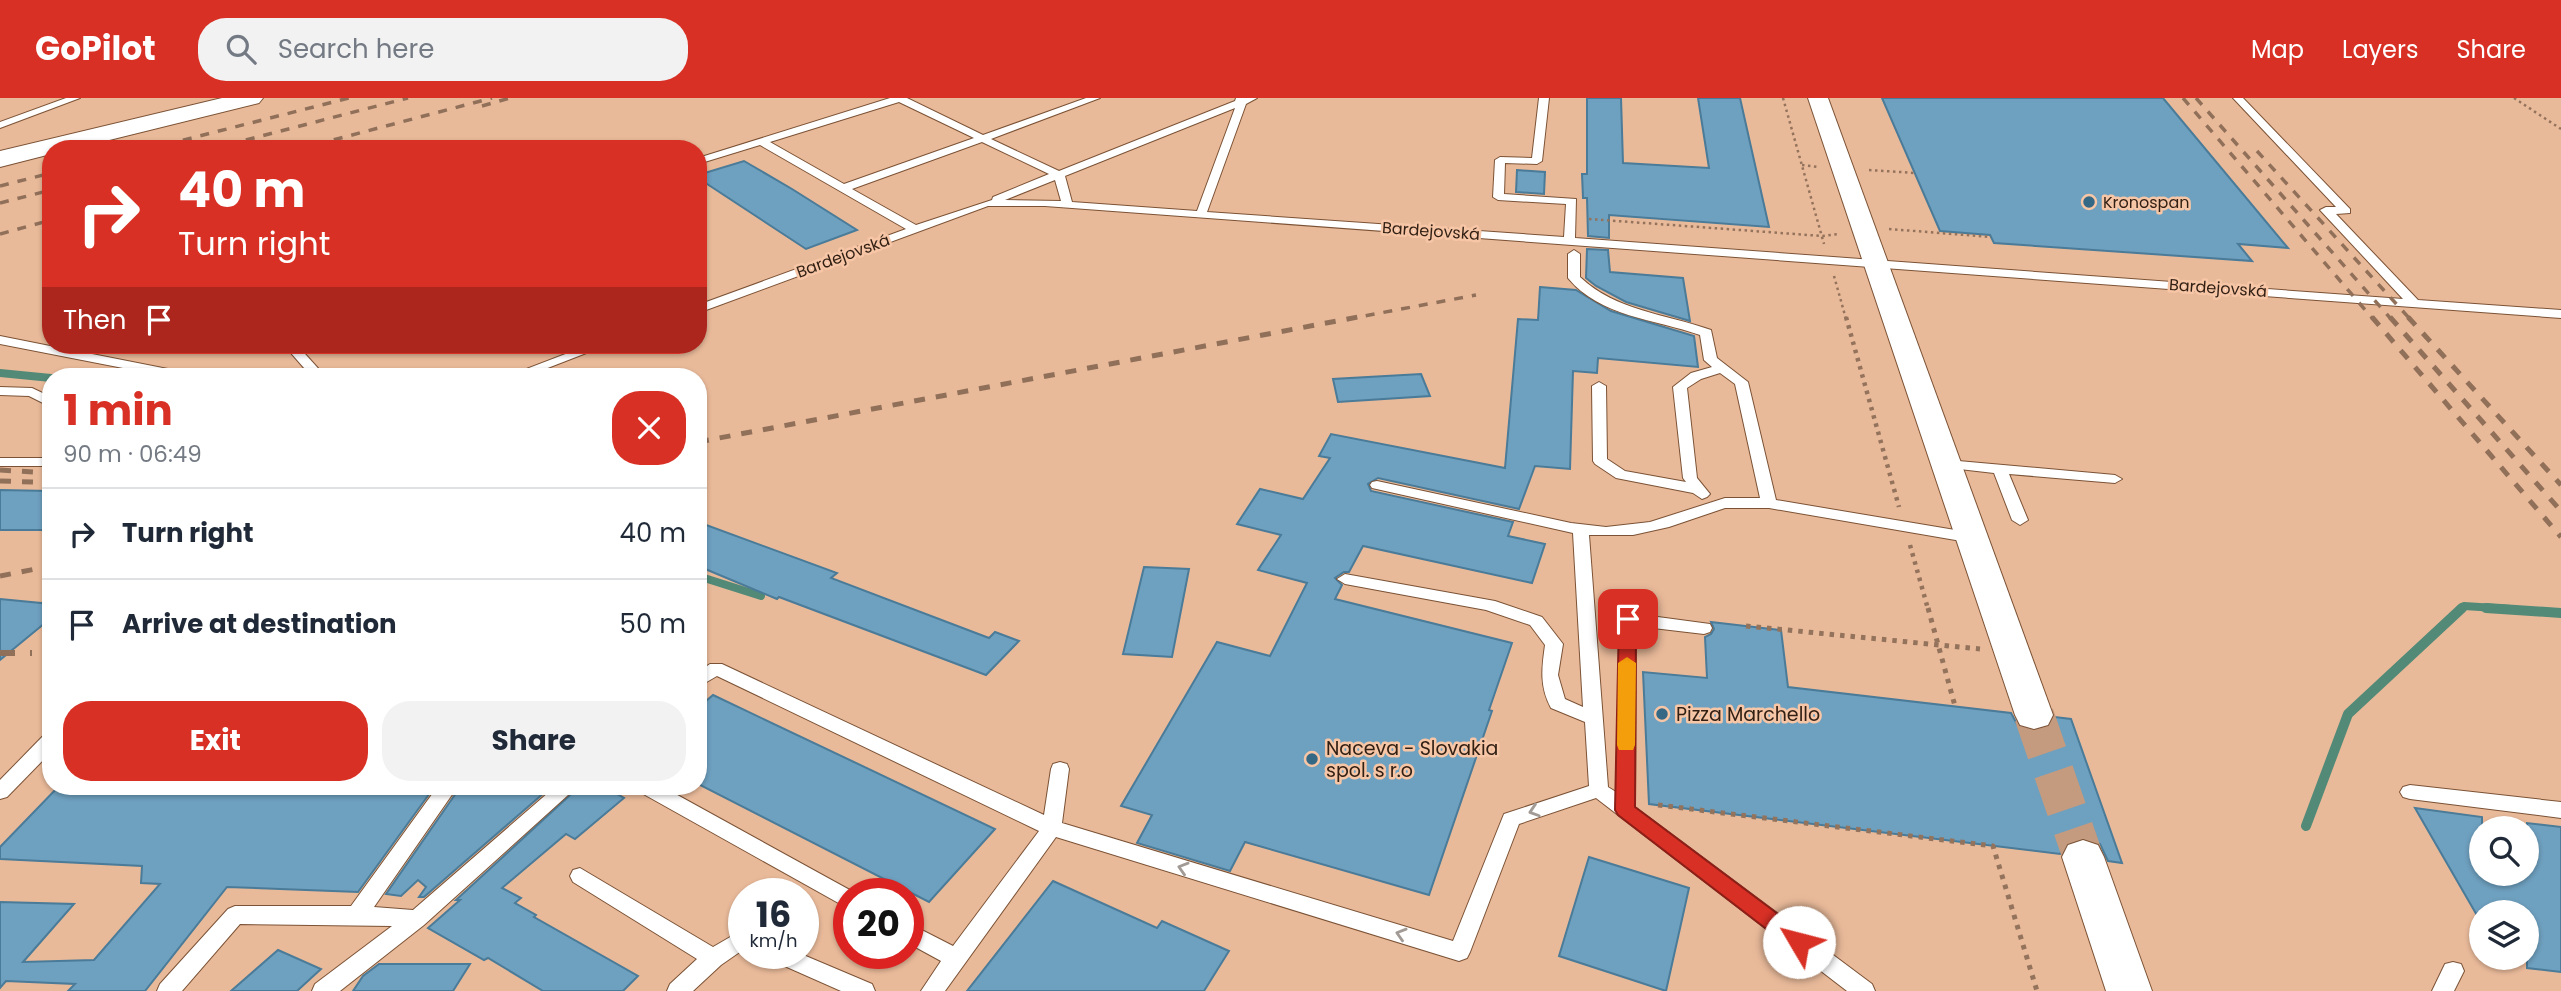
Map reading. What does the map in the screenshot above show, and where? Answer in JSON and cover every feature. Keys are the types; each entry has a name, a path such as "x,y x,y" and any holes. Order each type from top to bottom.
{"main road":[{"path":"0,148 209,98"},
{"path":"78,140 251,98"},
{"path":"0,159 42,149"}],"street":[{"path":"1818,98 1874,263 1905,340 2034,715"},
{"path":"2082,857 2129,991"}],"lane":[{"path":"0,125 75,98"},
{"path":"707,158 900,98 1059,175 1067,204"},
{"path":"844,188 1095,98"},
{"path":"1544,98 1537,161 1500,160 1498,197 1572,201 1574,278 1585,291 1634,314 1683,324 1706,333 1710,360 1741,382 1769,503"},
{"path":"2238,98 2346,211 2326,210 2414,303"},
{"path":"1201,214 1242,99"},
{"name":"Bardejovská","path":"707,306 987,203 1242,99"},
{"path":"761,141 915,229"},
{"name":"Bardejovská","path":"987,203 1067,204 1572,247 1874,263 2561,314"},
{"path":"0,340 42,348"},
{"path":"71,354 142,368"},
{"path":"298,354 311,368"},
{"path":"537,368 576,354"},
{"path":"1711,506 1690,478 1680,387 1696,376 1722,368"},
{"path":"1599,386 1600,461 1621,475 1698,489"},
{"path":"0,391 32,392 42,398"},
{"path":"0,462 42,462"},
{"path":"1947,464 2115,479"},
{"path":"2000,469 2020,520"},
{"path":"1377,485 1581,530 1621,532 1643,529 1711,506 1726,503 1769,503 1973,538"},
{"path":"1581,530 1598,790"},
{"path":"1345,579 1489,605 1536,621 1555,644 1549,675 1557,703 1593,718"},
{"path":"1625,804 1628,619 1704,628"},
{"path":"707,674 716,667 1052,828 1459,952 1510,819 1598,790 1625,804 1864,991"},
{"path":"0,792 9,773 42,747"},
{"path":"932,991 1052,828 1060,769"},
{"path":"2410,792 2561,810"},
{"path":"357,915 442,795"},
{"path":"323,991 417,919 558,795"},
{"path":"661,795 833,890"},
{"path":"580,876 713,958"},
{"path":"168,991 235,915 357,915 417,919"},
{"path":"924,941 956,959"},
{"path":"678,991 713,958 728,948"},
{"path":"813,969 864,991"},
{"path":"2442,991 2453,971"}],"path":[{"path":"1783,98 1955,706"},
{"path":"2514,98 2561,129"},
{"path":"1571,218 1822,236 1882,229 1991,237"},
{"path":"1746,626 1938,645"},
{"path":"1625,804 1650,804 1993,846 2037,991"}],"building":[{"path":"1587,98 1621,98 1623,163 1709,168 1698,98 1740,98 1769,227 1609,215 1609,238 1588,236 1587,198 1583,198 1582,174 1587,174"},
{"name":"Kronospan","path":"1882,98 2163,98 2288,248 2238,244 2252,261 1994,243 1990,235 1940,231"},
{"path":"744,161 857,230 806,249 707,184 707,172"},
{"path":"1517,170 1545,172 1544,194 1516,192"},
{"path":"1587,249 1608,250 1610,272 1683,278 1690,321 1626,302 1596,286 1586,278"},
{"path":"1540,287 1576,290 1611,311 1694,336 1698,367 1598,358 1597,373 1573,371 1570,469 1535,466 1519,509 1378,478 1368,484 1371,491 1513,522 1508,536 1545,544 1532,583 1363,546 1349,572 1335,578 1342,585 1335,599 1512,643 1489,710 1492,711 1429,895 1245,842 1230,871 1137,843 1152,815 1121,806 1217,642 1270,656 1307,583 1258,570 1281,535 1237,524 1260,489 1303,499 1330,458 1319,456 1331,434 1505,468 1518,319 1538,320"},
{"path":"1421,374 1430,396 1338,402 1333,379"},
{"path":"0,490 42,491 42,530 0,530"},
{"path":"707,525 837,573 831,578 989,638 995,632 1019,641 986,675 779,597 777,599 707,570"},
{"path":"1144,567 1189,569 1172,657 1123,654"},
{"path":"0,599 42,603 42,625 0,660"},
{"path":"1711,622 1781,630 1788,687 2011,713 2018,726 2033,732 2049,728 2055,717 2071,719 2122,863 2108,861 2100,844 2084,838 2067,843 2060,854 1649,804 1643,672 1707,678 1705,637 1714,629"},
{"path":"713,695 995,829 929,902 924,899 924,878 882,878 707,789 707,700"},
{"path":"50,795 428,795 358,892 227,887 145,991 68,991 75,984 6,981 0,988 0,902 74,904 23,962 94,960 160,884 141,883 142,866 0,859 0,847"},
{"path":"455,795 542,795 424,897 419,897 426,887 418,880 401,896 386,894"},
{"path":"570,795 619,795 624,798 575,839 566,834 502,888 521,898 515,903 536,915 534,917 638,976 623,991 543,991 488,958 484,960 428,928 460,900 456,900"},
{"path":"2415,808 2475,816 2469,816 2469,886 2539,886 2539,824 2561,827 2561,972 2539,969 2539,900 2469,901"},
{"path":"1589,857 1689,888 1666,991 1559,956"},
{"path":"1053,881 1157,928 1162,921 1229,951 1204,991 967,991"},
{"path":"278,950 321,969 297,991 231,991"},
{"path":"379,964 470,964 453,991 353,991 363,976"}],"waterway":[{"path":"0,373 42,377"},
{"path":"707,579 761,596"},
{"path":"2460,609 2464,606 2511,609"},
{"path":"2306,826 2348,714 2462,608"},
{"path":"2486,608 2561,613"}],"tunnel":[{"path":"2034,715 2083,857"}],"railway":[{"path":"183,140 349,98"},
{"path":"246,140 408,98"},
{"path":"333,140 492,98"},
{"path":"482,106 510,98"},
{"path":"2183,98 2373,319"},
{"path":"2196,98 2391,319"},
{"path":"2257,151 2410,319"},
{"path":"0,186 42,175"},
{"path":"0,203 42,192"},
{"path":"0,234 42,222"},
{"path":"1348,319 1476,295"},
{"path":"707,440 1358,317"},
{"path":"2372,317 2561,537"},
{"path":"2390,317 2561,511"},
{"path":"2408,317 2561,485"},
{"path":"0,470 42,472"},
{"path":"0,481 35,482"},
{"path":"0,576 42,568"},
{"path":"0,653 32,653"}],"slow traffic":[{"path":"1626,745 1627,663"}],"place":[{"name":"Kronospan","path":"2089,202"},
{"name":"Pizza Marchello","path":"1662,714"},
{"name":"Naceva - Slovakia spol. s r.o","path":"1312,759"}],"route":[{"path":"1628,619 1625,810 1799,942"}]}
